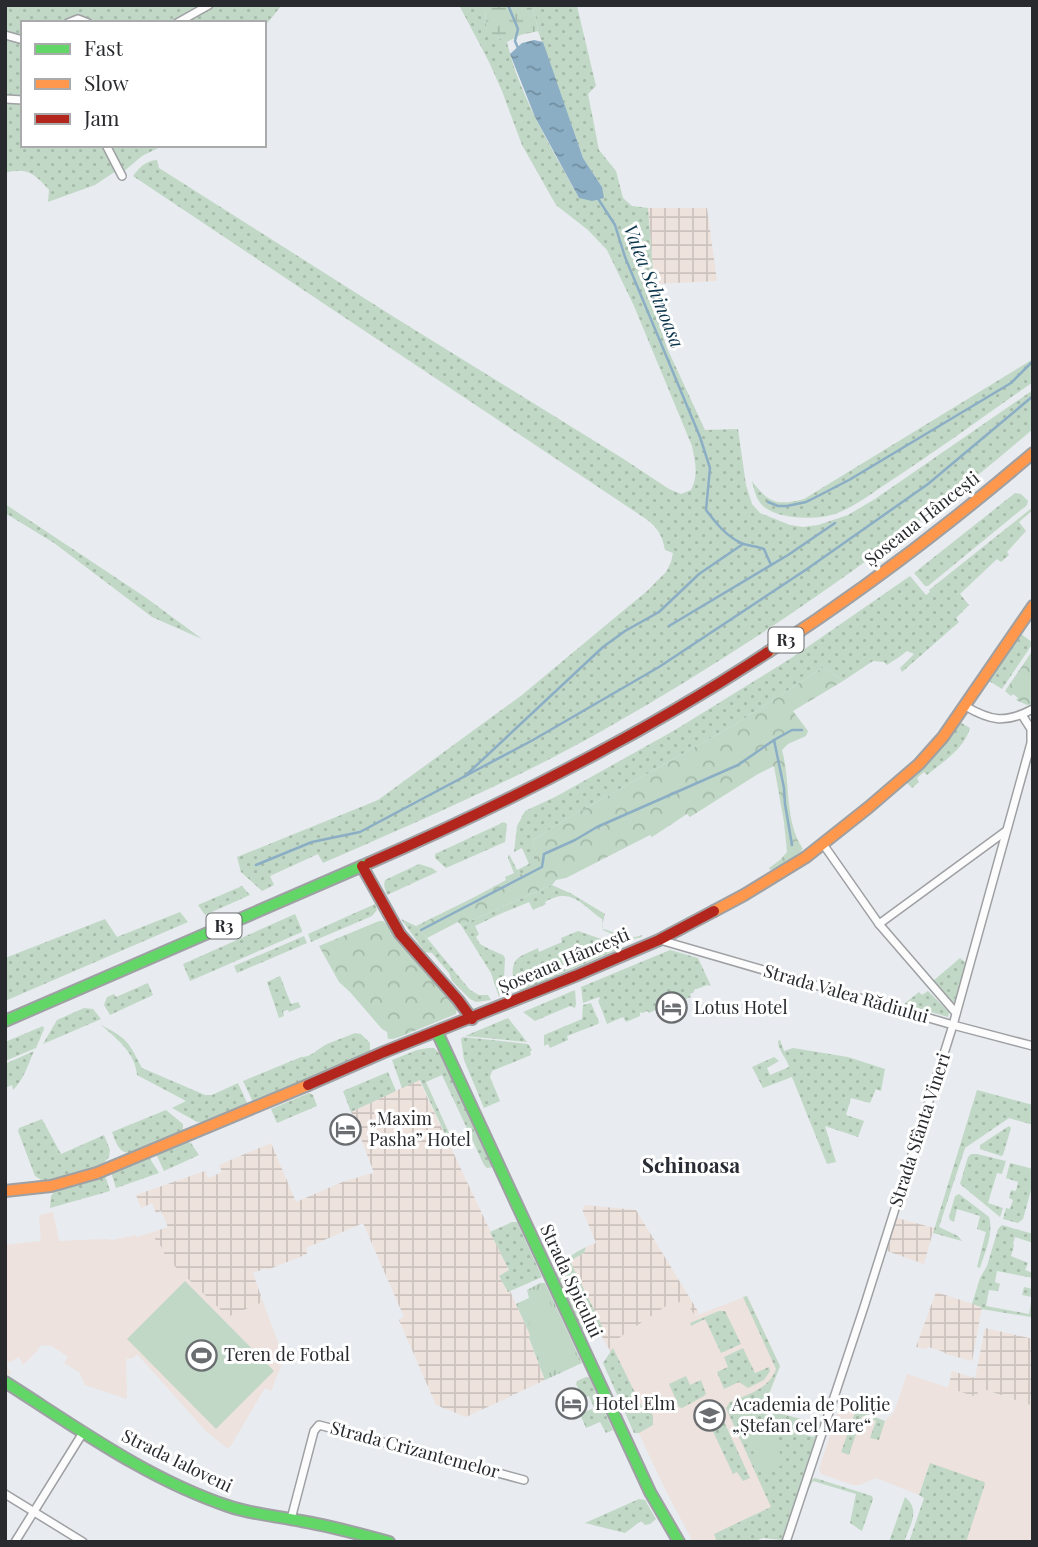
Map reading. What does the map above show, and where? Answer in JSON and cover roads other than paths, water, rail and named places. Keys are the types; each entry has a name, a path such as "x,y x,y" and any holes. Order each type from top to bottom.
{"main road":[{"name":"Șoseaua Hâncești","path":"5,1021 460,822 606,750 726,679 825,614 904,558 1033,453"},
{"name":"Șoseaua Hâncești","path":"5,1191 51,1186 97,1173 252,1110 384,1052 575,976 694,923 773,878 823,844 919,764 943,737 1033,606"},
{"path":"362,866 400,934 472,1019"},
{"name":"Strada Spicului","path":"437,1032 650,1492 679,1542"},
{"name":"Strada Ialoveni","path":"5,1382 114,1451 212,1499 236,1508 364,1534 389,1542"}],"street":[{"path":"181,21 209,5"},
{"path":"107,147 122,176"},
{"path":"965,706 986,717 1004,719 1033,709"},
{"name":"Strada Sfânta Vineri","path":"786,1542 953,1025 1031,743 1031,729 1022,715"},
{"path":"879,923 1006,831"},
{"name":"Strada Valea Rădiului","path":"823,844 879,923 956,1013"},
{"name":"Strada Valea Rădiului","path":"659,940 1033,1046"},
{"name":"Strada Crizantemelor","path":"291,1519 315,1428 319,1425 524,1479"},
{"path":"15,1542 84,1431"},
{"path":"5,1494 83,1542"}],"water":[{"path":"534,40 543,42 583,158 602,187 604,198 592,201 579,198 535,117 510,54 522,43"}],"waterway":[{"name":"Valea Schinoasa","path":"508,5 518,29 515,41 518,48"},
{"name":"Valea Schinoasa","path":"597,197 615,225 625,257 700,437 710,468 706,510 722,529 736,540 764,549 771,565"},
{"path":"768,502 778,506 806,502 849,480 1011,383 1033,361"},
{"path":"256,865 312,842 360,832 533,740 659,667 807,569 928,484 1033,396"},
{"path":"669,626 788,555 835,523"},
{"path":"465,776 603,647 659,612 699,574 743,544"},
{"path":"421,930 542,867 544,854 597,827 738,765 792,730 802,730"},
{"name":"Valea Schinoasa","path":"774,740 792,845"}],"place":[{"name":"Lotus Hotel","path":"671,1008"},
{"name":"„Maxim Pasha” Hotel","path":"346,1129"},
{"name":"Teren de Fotbal","path":"201,1355"},
{"name":"Hotel Elm","path":"572,1404"},
{"name":"Academia de Poliție „Ștefan cel Mare“","path":"709,1415"}],"district":[{"name":"Schinoasa","path":"691,1166"}]}
